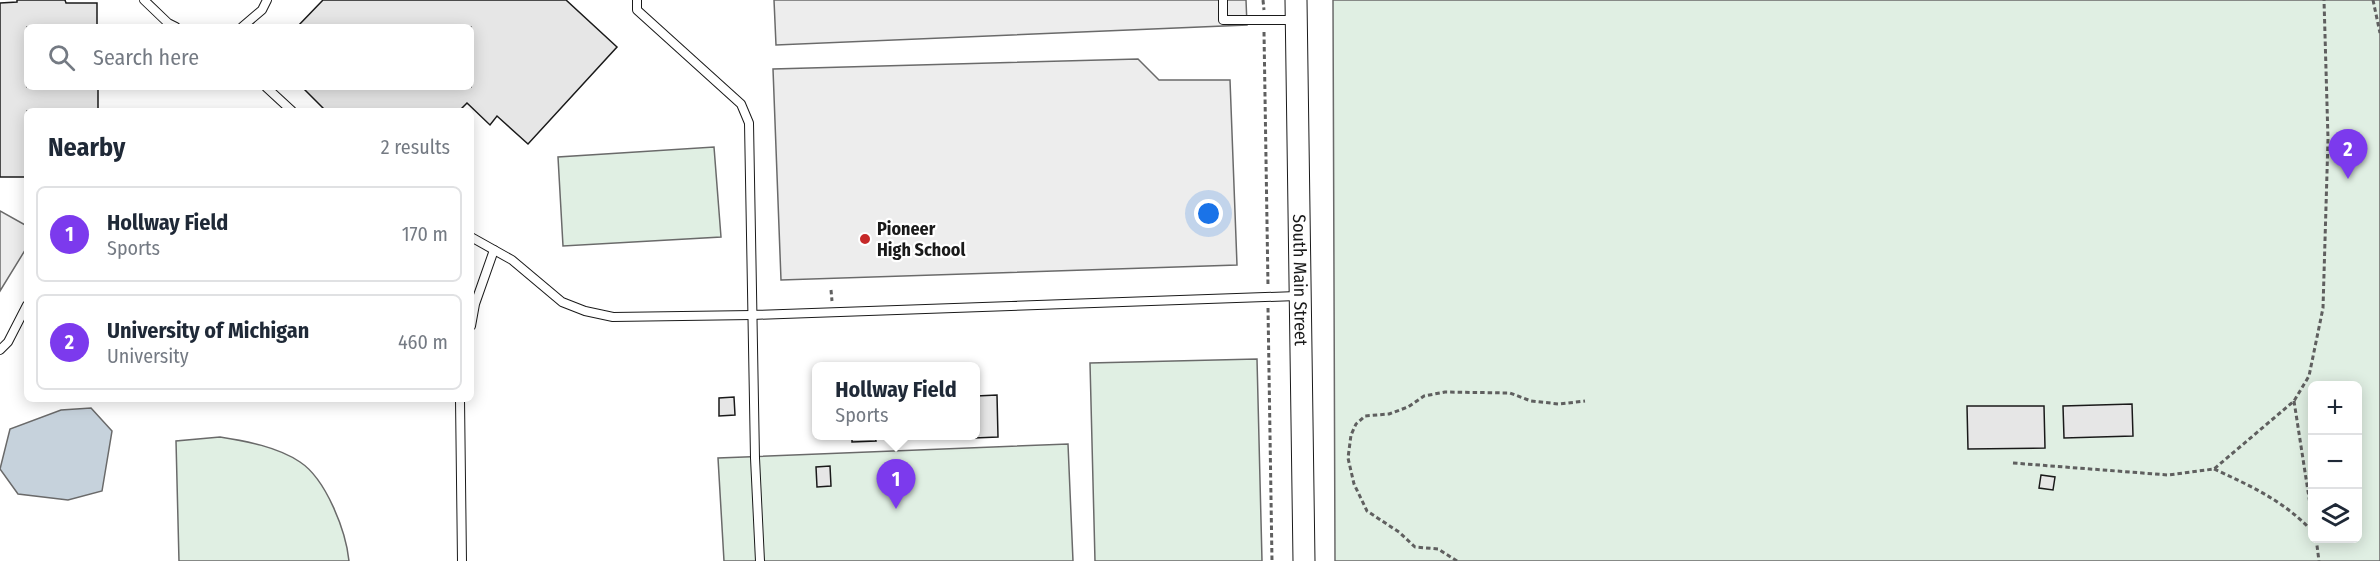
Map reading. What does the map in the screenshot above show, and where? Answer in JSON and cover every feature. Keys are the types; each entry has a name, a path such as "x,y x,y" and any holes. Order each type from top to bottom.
{"main road":[{"name":"South Main Street","path":"1296,10 1304,561"}],"lane":[{"path":"144,0 170,24"},
{"path":"246,24 262,10 267,0"},
{"path":"637,0 637,9 741,104 749,123 755,458 760,561"},
{"path":"1223,0 1223,20 1264,20 1296,10"},
{"path":"269,90 289,108"},
{"path":"474,239 512,260 562,302 585,311 613,317 752,315 1301,296"},
{"path":"474,310 494,250"},
{"path":"0,350 8,342 24,310"},
{"path":"460,402 462,561"}],"path":[{"path":"1263,0 1268,284"},
{"path":"2214,469 2294,401 2309,376 2323,308 2328,139 2324,0"},
{"path":"2373,0 2380,33"},
{"path":"831,290 832,302"},
{"path":"1269,317 1272,561"},
{"path":"1457,561 1438,549 1415,547 1399,532 1367,512 1353,484 1348,459 1351,435 1356,424 1365,416 1389,414 1408,407 1424,396 1445,392 1510,393 1531,400 1559,404 1585,401"},
{"path":"2294,401 2308,489"},
{"path":"2013,463 2168,475 2214,469 2253,487 2294,512 2308,526"},
{"path":"2317,543 2319,561"}],"green space":[{"path":"1333,0 2380,0 2380,561 1335,561"},
{"path":"714,147 721,237 563,246 558,157"},
{"path":"1257,359 1262,561 1095,561 1090,363"},
{"path":"220,437 272,449 300,462 309,470 318,480 333,507 344,535 349,561 179,561 176,441"},
{"path":"1068,444 1073,561 724,561 718,458"}],"shaded area":[{"path":"774,0 1246,0 1247,25 776,45"},
{"path":"1138,59 1159,80 1230,80 1237,265 781,280 773,69"},
{"path":"0,211 24,224 24,252 0,291"},
{"path":"91,408 112,431 102,491 68,500 18,494 0,469 10,429 61,410"}],"building":[{"path":"17,0 65,0 66,3 97,3 97,24 24,24 24,90 98,90 98,108 24,108 24,177 0,177 0,3 17,2"},
{"path":"323,0 566,0 617,47 528,144 497,116 490,125 467,103 462,108 323,108 305,90 474,90 474,24 300,24"},
{"path":"997,395 998,437 980,438 980,396"},
{"path":"734,397 735,415 719,416 719,398"},
{"path":"2132,404 2133,436 2064,438 2063,406"},
{"path":"1967,406 2044,406 2045,448 1968,449"},
{"path":"852,440 876,441 852,442"},
{"path":"830,466 831,486 817,487 816,467"},
{"path":"2041,475 2055,477 2053,490 2039,488"}],"place":[{"name":"University of Michigan","path":"2348,179"},
{"name":"Pioneer High School","path":"865,239"},
{"name":"Hollway Field","path":"896,509"}]}
